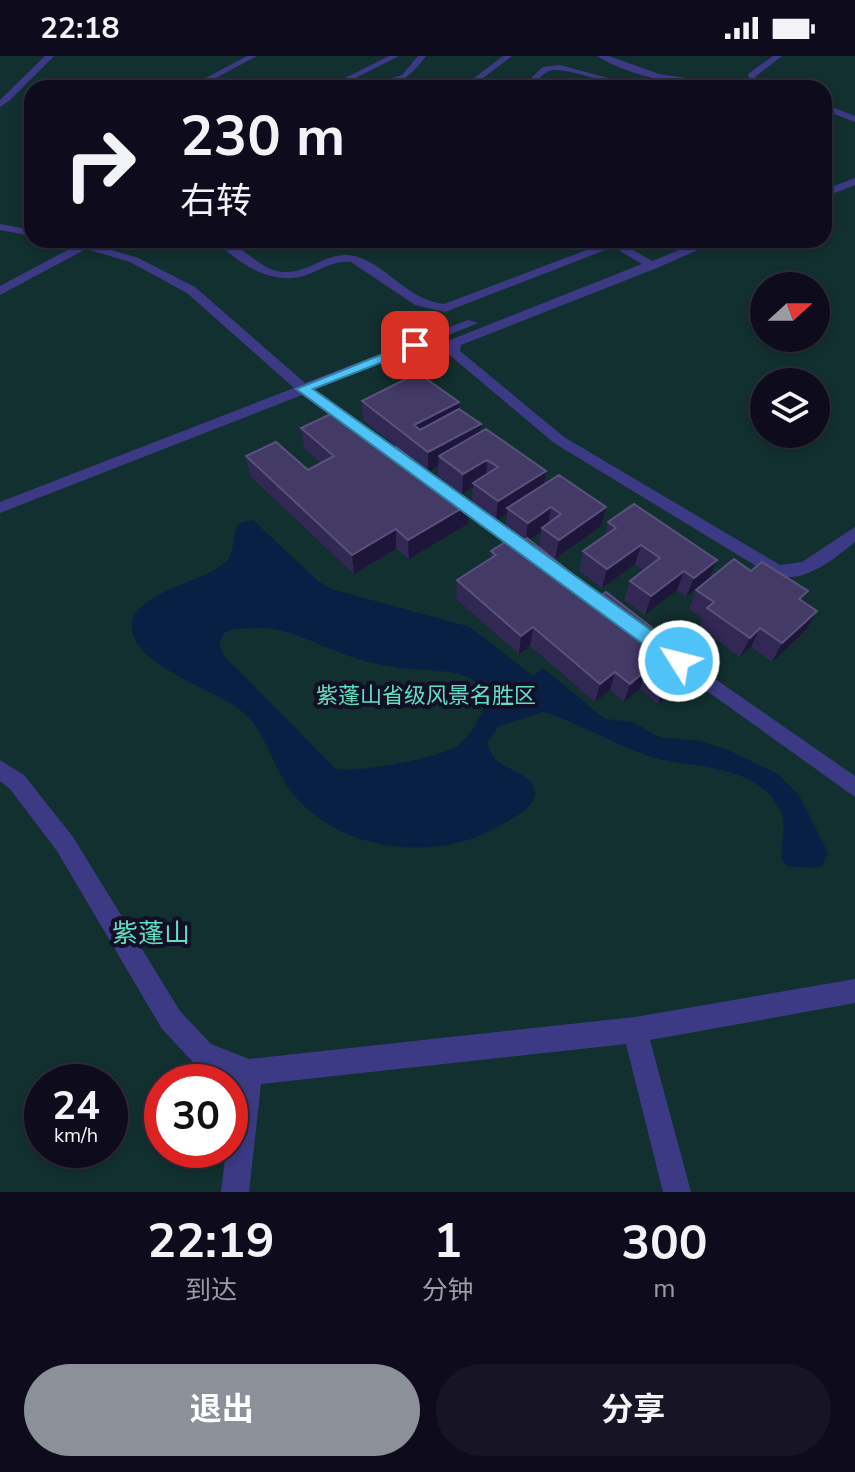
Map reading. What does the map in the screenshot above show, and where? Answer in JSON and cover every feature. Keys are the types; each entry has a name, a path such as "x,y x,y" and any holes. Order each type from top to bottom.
{"street":[{"path":"27,80 36,65 50,56"},
{"path":"206,80 253,56"},
{"path":"346,80 395,56"},
{"path":"393,80 405,77 422,56"},
{"path":"476,80 508,56"},
{"path":"592,56 665,80"},
{"path":"601,56 658,76 689,80"},
{"path":"753,80 751,76 778,56"},
{"path":"533,80 546,69 555,67 572,68 610,80"},
{"path":"0,104 24,84"},
{"path":"832,110 855,119"},
{"path":"832,119 855,128"},
{"path":"832,180 855,170"},
{"path":"832,191 855,181"},
{"path":"0,227 24,232"},
{"path":"0,291 81,248"},
{"path":"106,248 191,290 303,389 547,565"},
{"path":"232,248 255,265 283,276 342,258 354,259 414,302 430,308 445,308 597,248"},
{"path":"625,248 646,262"},
{"path":"670,248 646,262 455,343 453,352 559,440 777,571 797,572 855,533"},
{"path":"0,508 303,389 689,248"},
{"path":"662,648 855,788"},
{"path":"0,769 17,782 65,844 171,1020 202,1053 249,1072 635,1030 855,991"},
{"path":"635,1030 677,1192"},
{"path":"235,1192 249,1072"}],"green space":[{"name":"紫蓬山省级风景名胜区","path":"0,56 855,56 855,1192 0,1192"}],"water":[{"path":"253,520 318,581 331,589 470,627 533,676 543,668 605,719 633,722 659,737 700,741 728,750 778,774 799,795 828,853 822,866 787,866 782,860 784,826 781,813 766,792 752,781 718,769 645,755 543,712 499,726 487,743 495,759 530,781 535,793 526,809 496,828 442,846 413,847 384,845 330,825 307,808 288,787 262,736 249,718 228,702 157,663 143,651 134,637 132,623 146,603 226,562 239,523","holes":["234,629 275,630 364,661 406,669 444,671 468,678 486,693 481,715 468,735 448,751 379,767 336,769 225,657 219,645 224,633"]}],"building":[{"path":"418,373 459,402 414,425 420,430 459,409 481,424 428,452 362,401"},
{"path":"333,413 384,453 396,447 469,504 408,540 396,529 352,555 246,456 276,442 308,470 334,456 301,428"},
{"path":"486,429 546,471 498,501 473,483 498,467 487,460 463,474 439,456"},
{"path":"559,475 606,507 559,540 542,528 561,514 551,507 528,523 507,508"},
{"path":"634,504 717,560 694,578 684,571 651,596 630,581 660,558 641,545 607,569 583,551 616,528 608,522"},
{"path":"516,535 523,541 527,538 571,573 566,576 595,600 606,592 678,648 675,650 692,664 665,686 646,670 630,684 615,672 600,684 533,627 521,636 457,580 496,555 491,551"},
{"path":"734,559 751,571 762,562 808,591 799,599 817,611 782,643 760,628 750,638 707,608 714,602 696,590"}],"route":[{"path":"415,345 303,389 679,661"}],"park label":[{"name":"紫蓬山","path":"151,933"}]}
